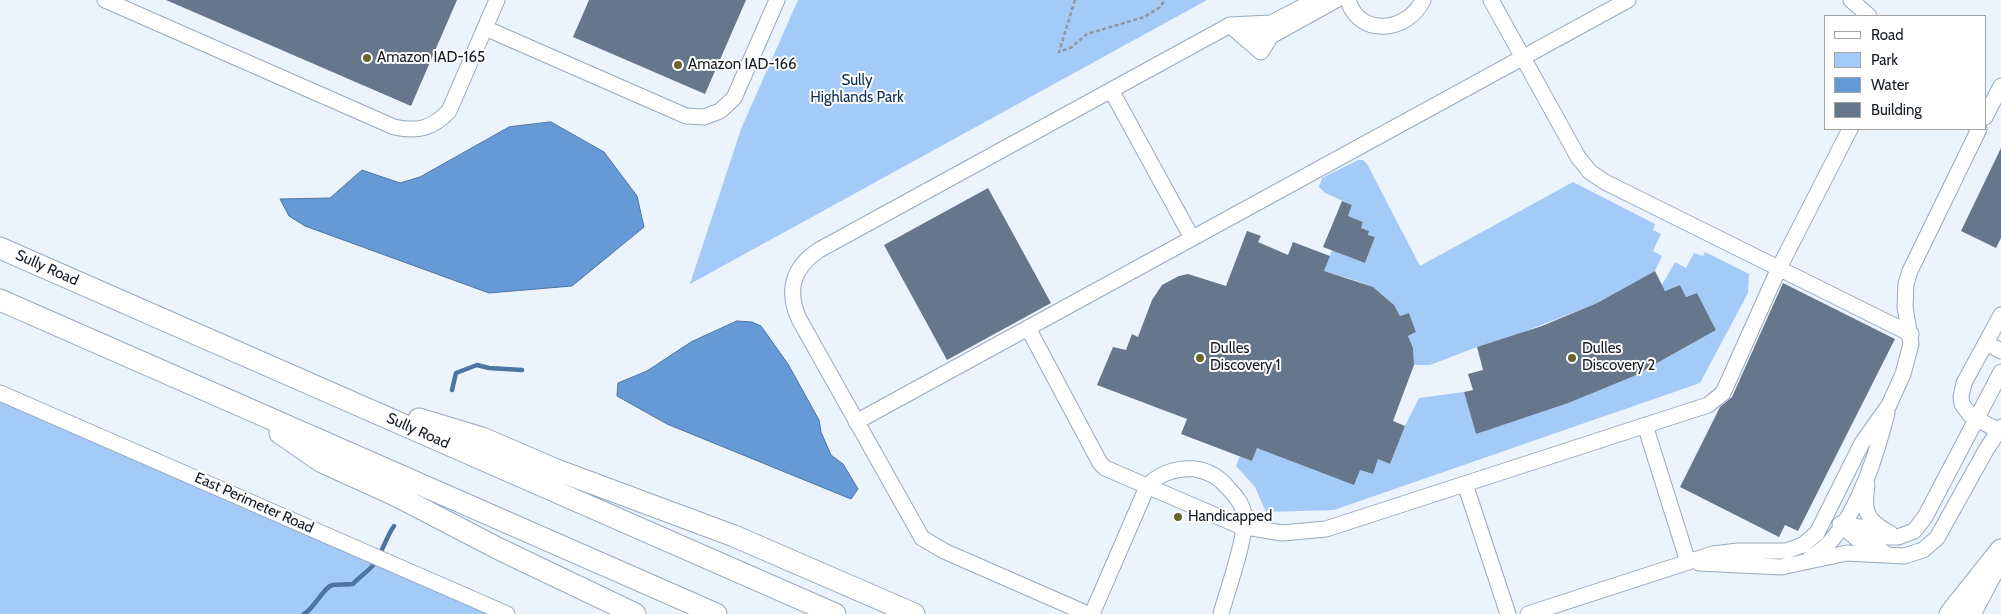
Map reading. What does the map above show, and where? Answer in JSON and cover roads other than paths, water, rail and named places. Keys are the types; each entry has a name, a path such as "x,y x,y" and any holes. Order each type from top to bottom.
{"highway":[{"name":"Sully Road","path":"0,248 835,614"},
{"path":"0,300 716,614"},
{"path":"334,394 482,438 554,468 743,540 914,614"},
{"path":"238,404 322,462 397,496 508,553 635,614"},
{"path":"1950,614 2001,550"}],"main road":[{"path":"1971,614 2001,558"}],"lane":[{"path":"105,0 394,126 410,130 422,129 434,124 449,111 498,0"},
{"path":"485,28 686,116 704,117 720,111 734,98 777,0"},
{"path":"1088,614 944,551 922,538 795,311 794,277 801,265 819,250 1230,25 1271,23 1316,0"},
{"path":"1230,25 1271,36 1336,0"},
{"path":"1348,0 1358,16 1370,23 1385,27 1403,22 1411,17 1423,0"},
{"path":"1491,0 1578,157 1590,172 1605,182 1779,268 1843,307 1911,334"},
{"path":"856,422 1628,0"},
{"path":"1852,0 1868,15"},
{"path":"1986,116 2001,86"},
{"path":"1111,90 1192,238"},
{"path":"1028,328 1100,463 1111,472 1245,527 1282,533 1326,529 1708,405 1723,393 1779,268 1849,130"},
{"path":"1802,562 1823,549 1842,525 1869,474 1879,447 1889,405 1907,360 1911,334 1905,307 1906,284 1910,271 1979,130"},
{"path":"1688,562 1781,567 1848,553 1894,557 1914,554 1931,544 1937,538 2000,429 1976,419 1965,410 1962,404 1962,390 2001,315"},
{"path":"1986,343 2001,351"},
{"path":"1842,525 1860,527 1883,537 1898,537 1914,531 1925,517 2001,372"},
{"name":"East Perimeter Road","path":"0,393 508,614"},
{"path":"1528,614 1688,562 1725,552 1777,551 1803,545 1818,533 1862,443 1889,405"},
{"path":"1645,425 1688,562"},
{"path":"1092,614 1147,487 1152,481 1171,471 1183,469 1210,473 1223,482 1237,498 1244,512 1245,527 1221,614"},
{"path":"1869,474 1865,498 1866,512 1874,524 1898,537"},
{"path":"1464,484 1508,614"},
{"path":"1826,517 1842,525 1856,538 1894,557"}],"water":[{"path":"551,122 604,152 637,196 644,227 572,286 489,293 305,226 289,216 280,199 330,198 362,170 400,183 420,177 509,127"},
{"path":"737,321 752,322 761,326 788,364 819,420 821,432 831,455 843,464 858,489 851,499 667,424 617,396 618,383 647,371 691,342"}],"waterway":[{"path":"452,390 456,373 477,365 489,368 522,370"},
{"path":"379,555 394,526"},
{"path":"304,614 330,586 353,584 375,563"}],"place":[{"name":"Amazon IAD-165","path":"367,58"},
{"name":"Amazon IAD-166","path":"678,65"},
{"name":"Dulles Discovery 1","path":"1200,358"},
{"name":"Dulles Discovery 2","path":"1572,358"},
{"name":"Handicapped","path":"1178,517"}],"park label":[{"name":"Sully Highlands Park","path":"857,90"}]}
